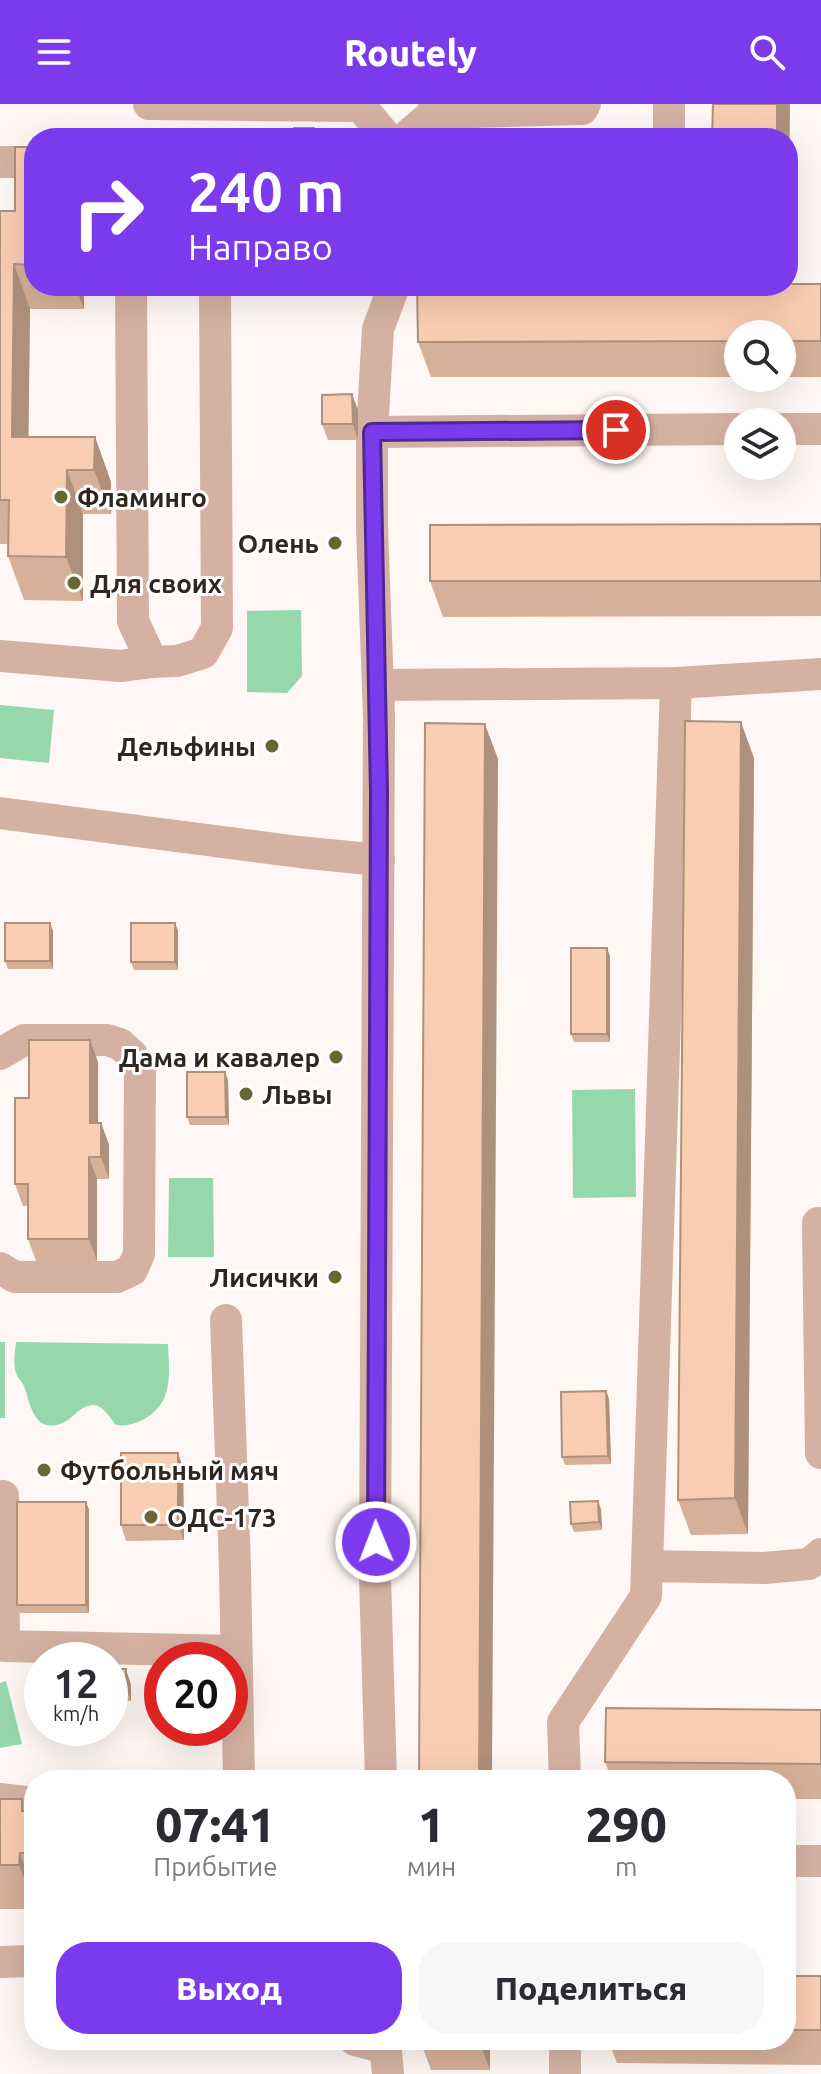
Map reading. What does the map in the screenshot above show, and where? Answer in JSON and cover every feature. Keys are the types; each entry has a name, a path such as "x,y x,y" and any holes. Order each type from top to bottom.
{"lane":[{"path":"149,104 359,105 379,128"},
{"path":"415,128 434,108 582,109 585,104"},
{"path":"669,104 669,128"},
{"path":"0,162 24,162"},
{"path":"131,296 133,621 152,662"},
{"path":"0,656 120,666 177,661 203,653 217,628 215,296"},
{"path":"381,1770 375,1576 379,860 372,432 378,329 390,296"},
{"path":"372,432 724,429"},
{"path":"796,429 821,429"},
{"path":"378,685 676,683 821,674"},
{"path":"565,1770 563,1722 646,1596 676,683"},
{"path":"0,813 379,860"},
{"path":"0,1054 24,1040 107,1040 120,1044 132,1055 140,1072 139,1254 132,1270 117,1277 15,1277 0,1268"},
{"path":"818,1223 821,1453"},
{"path":"226,1320 236,1642"},
{"path":"3,1496 4,1646 144,1649"},
{"path":"647,1566 764,1568 809,1564 821,1554"},
{"path":"238,1746 239,1770"},
{"path":"0,1799 24,1802"},
{"path":"796,1861 821,1861"},
{"path":"0,1962 24,1961"},
{"path":"565,2050 565,2074"}],"green space":[{"path":"301,610 302,676 287,693 247,692 247,611"},
{"path":"0,705 54,710 49,763 0,758"},
{"path":"635,1089 636,1197 573,1198 572,1090"},
{"path":"169,1178 213,1178 214,1257 168,1257"},
{"path":"0,1342 5,1342 5,1418 0,1418"},
{"path":"16,1342 168,1344 166,1395 155,1411 132,1424 116,1425 103,1409 93,1405 60,1424 44,1424 34,1414 16,1373"},
{"path":"6,1681 22,1744 0,1748 0,1683"}],"building":[{"path":"713,104 777,104 777,128 712,128"},
{"path":"15,147 24,147 24,264 14,264 12,437 95,437 94,470 67,470 66,557 8,556 9,500 0,500 0,211 15,211"},
{"path":"798,284 821,284 821,341 796,341 796,320 724,320 724,341 418,342 417,296 798,296"},
{"path":"352,394 353,424 322,424 322,395"},
{"path":"821,524 821,581 430,581 430,525"},
{"path":"685,721 741,722 735,1498 678,1500"},
{"path":"425,723 485,724 479,1770 419,1770"},
{"path":"5,923 50,923 50,961 5,961"},
{"path":"131,923 175,923 175,962 131,962"},
{"path":"571,948 607,948 607,1034 571,1034"},
{"path":"29,1040 90,1040 90,1123 101,1123 101,1157 89,1157 89,1239 28,1239 28,1184 15,1184 15,1098 29,1098"},
{"path":"187,1072 225,1072 226,1117 187,1117"},
{"path":"606,1391 608,1456 562,1457 561,1392"},
{"path":"121,1453 178,1453 178,1525 121,1525"},
{"path":"598,1501 599,1522 571,1524 570,1502"},
{"path":"17,1502 86,1502 86,1605 17,1605"},
{"path":"606,1708 821,1710 821,1764 605,1762"},
{"path":"0,1799 22,1799 24,1853 20,1853 19,1865 0,1865"},
{"path":"796,1976 821,1976 821,2030 796,2030"}],"place":[{"name":"Фламинго","path":"61,497"},
{"name":"Олень","path":"335,543"},
{"name":"Для своих","path":"74,583"},
{"name":"Дельфины","path":"272,746"},
{"name":"Дама и кавалер","path":"336,1057"},
{"name":"Львы","path":"246,1094"},
{"name":"Лисички","path":"335,1277"},
{"name":"Футбольный мяч","path":"44,1470"},
{"name":"ОДС-173","path":"151,1517"}],"route":[{"path":"376,1542 379,716 372,432 616,430"}]}
